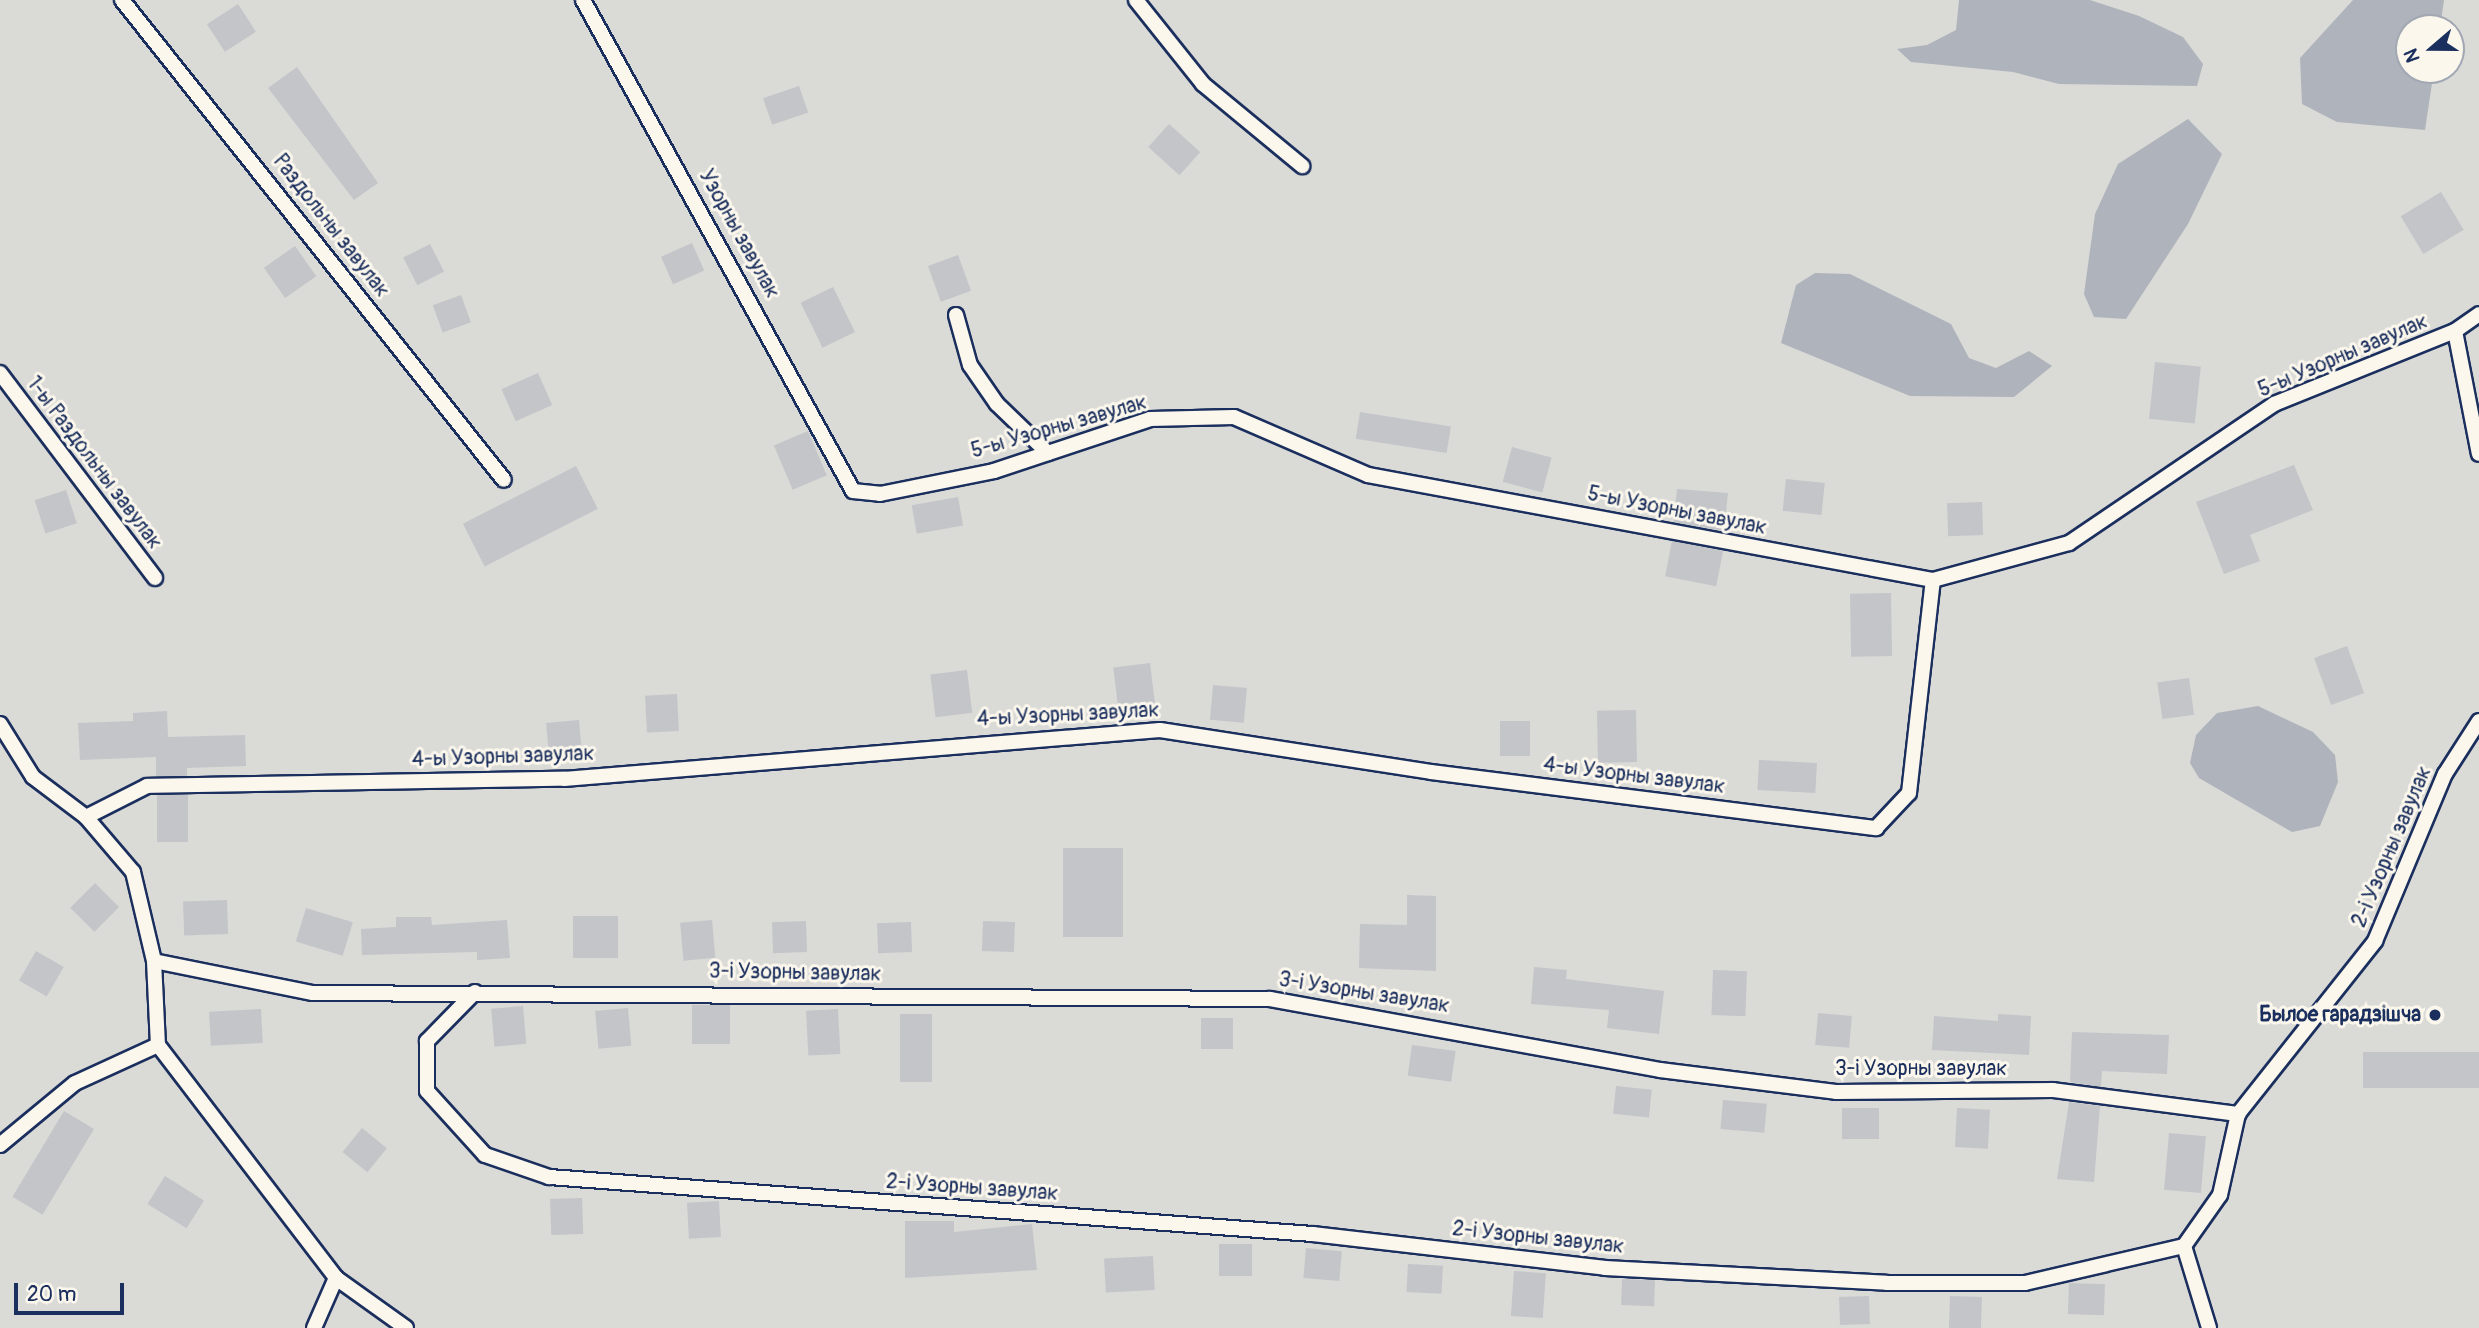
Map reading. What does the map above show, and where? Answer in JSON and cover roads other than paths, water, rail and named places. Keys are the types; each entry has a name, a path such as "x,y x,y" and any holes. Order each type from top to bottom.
{"lane":[{"name":"Раздольны завулак","path":"121,0 504,480"},
{"name":"Узорны завулак","path":"583,0 853,491"},
{"path":"1136,0 1203,84 1302,166"},
{"name":"5-ы Узорны завулак","path":"853,491 893,492 1048,453 1150,419 1234,417 1368,475 1933,580 2069,543 2274,404 2455,331 2479,314"},
{"path":"956,315 970,365 997,404 1048,453"},
{"path":"2455,331 2479,454"},
{"name":"1-ы Раздольны завулак","path":"0,373 155,578"},
{"name":"4-ы Узорны завулак","path":"86,817 147,786 564,779 1160,730 1431,772 1876,828 1909,793 1933,580"},
{"name":"2-і Узорны завулак","path":"475,992 427,1041 426,1091 485,1155 549,1177 1313,1234 1605,1268 1887,1283 2025,1283 2184,1246 2220,1195 2238,1114 2375,941 2445,774 2479,722"},
{"path":"0,724 33,778 86,817 133,872 153,961 158,1045 336,1278 406,1328"},
{"name":"3-і Узорны завулак","path":"153,961 313,993 1270,999 1660,1070 1822,1090 2053,1090 2238,1114"},
{"path":"0,1145 75,1083 158,1045"},
{"path":"2184,1246 2208,1328"},
{"path":"314,1328 336,1278"}],"place":[{"name":"Былое гарадзішча","path":"2435,1015"}]}
